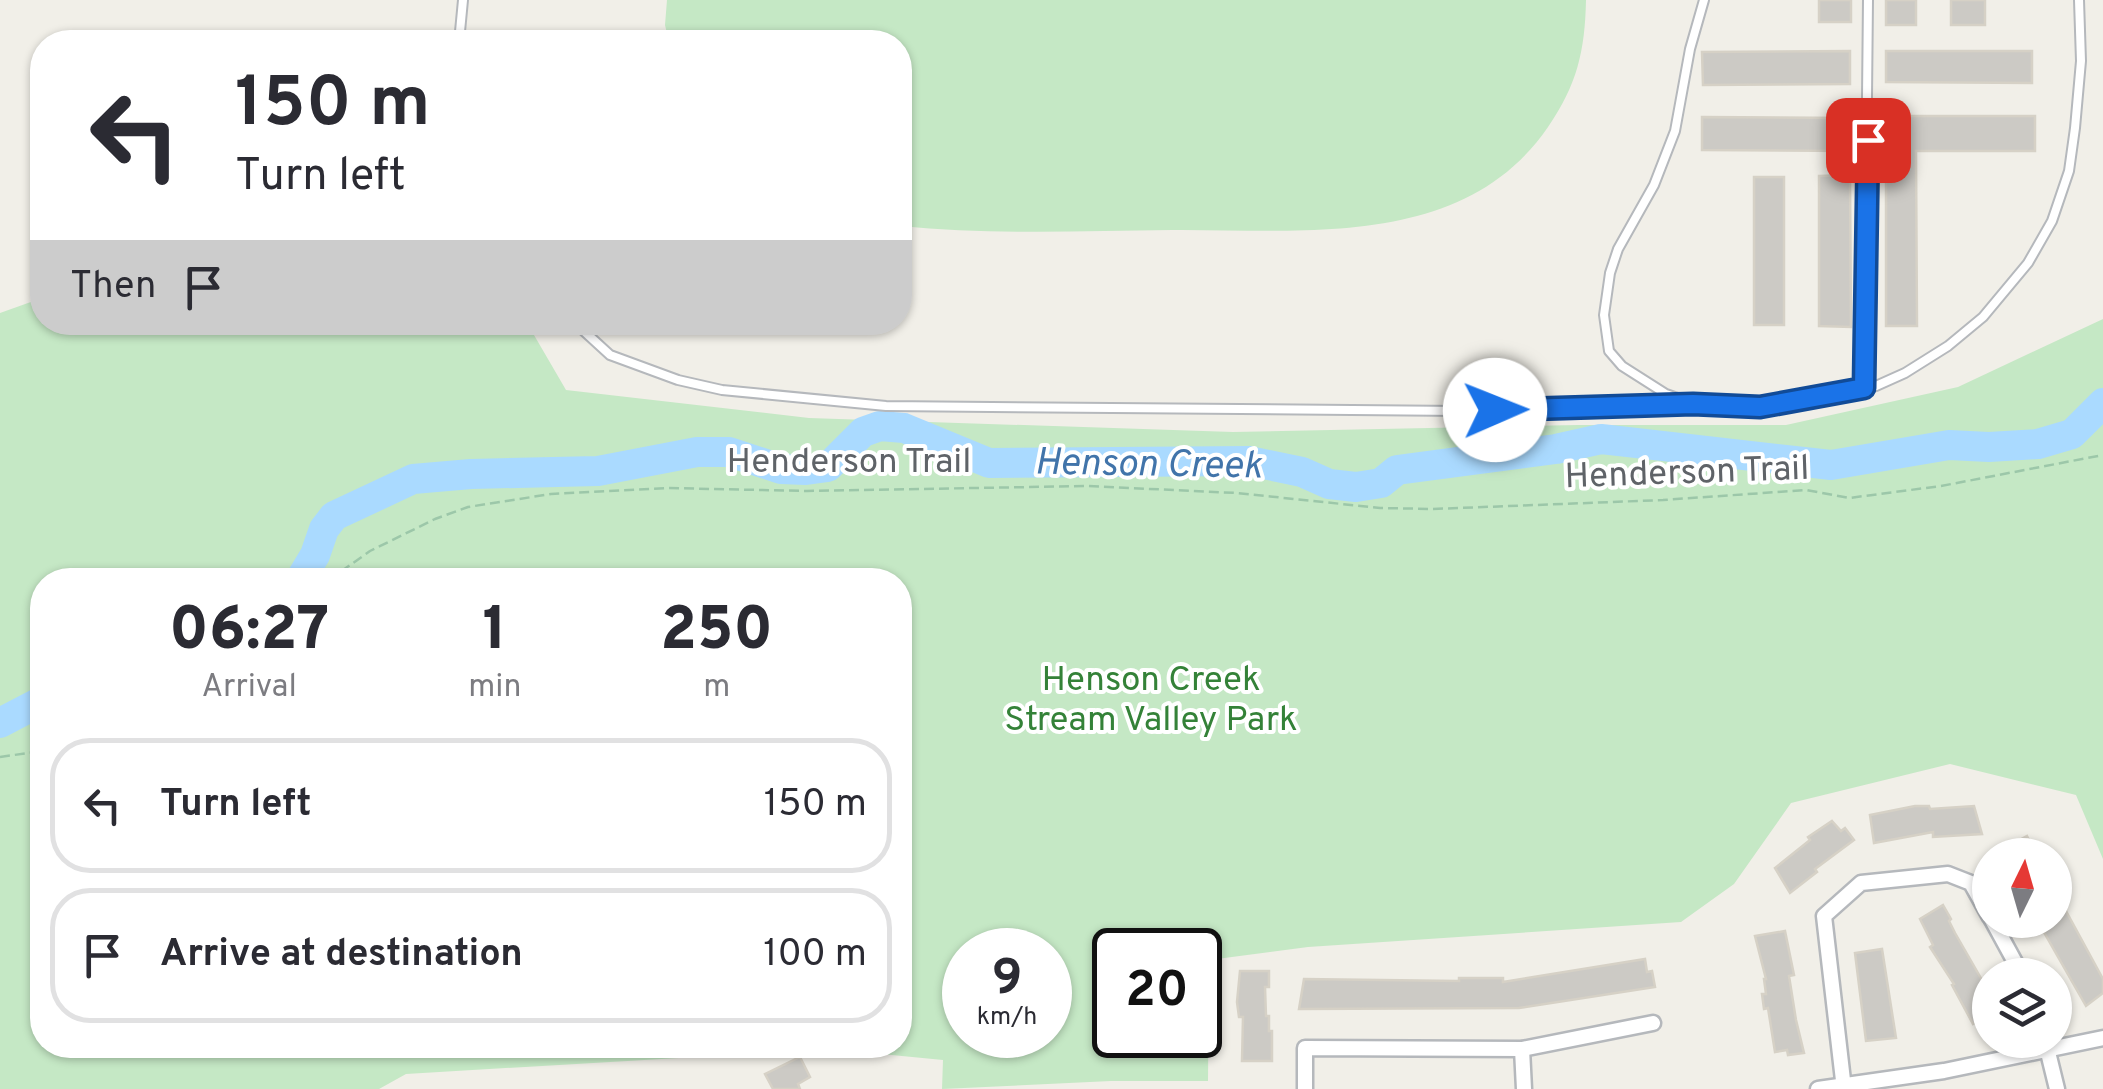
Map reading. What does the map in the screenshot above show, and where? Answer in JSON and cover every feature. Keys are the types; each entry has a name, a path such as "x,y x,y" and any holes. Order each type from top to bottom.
{"street":[{"path":"1844,1088 1824,916 1860,883 1948,874 1972,883"},
{"path":"1305,1089 1304,1048 1522,1049 1653,1024"},
{"path":"2072,1042 2103,1038"},
{"path":"1522,1049 1524,1089"},
{"path":"1818,1089 1844,1088 1986,1058"},
{"path":"2050,1058 2057,1089"}],"lane":[{"path":"460,30 463,0"},
{"path":"1693,404 1666,394 1622,366 1609,351 1604,315 1618,249 1654,185 1675,131 1690,49 1704,0"},
{"path":"1864,388 1868,0"},
{"path":"588,335 610,355 678,380 722,390 886,406 1461,411 1693,404 1760,407 1864,388 1905,373 1984,317 2028,263 2052,220 2069,171 2075,128 2081,61 2078,0"}],"path":[{"name":"Henderson Trail","path":"347,568 370,551 435,519 468,508 551,494 668,488 807,491 1087,486 1433,509 1806,490 1849,498 1941,486 2103,455"},
{"path":"0,758 30,754"}],"green space":[{"path":"667,0 1586,0 1578,67 1566,97 1548,127 1513,167 1472,195 1426,213 1377,224 1274,231 1036,232 912,227 912,30 666,30"},
{"name":"Henson Creek Stream Valley Park","path":"30,302 30,335 534,335 566,390 809,418 1233,432 1786,425 1958,387 2103,319 2103,859 2076,795 1950,764 1791,803 1734,884 1681,922 1308,947 1222,958 1222,928 1092,928 1092,1058 1208,1058 1208,1081 942,1089 943,1060 912,1057 912,568 30,568 30,1058 677,1058 406,1074 379,1089 0,1089 0,313"}],"building":[{"path":"1819,0 1851,0 1851,22 1819,22"},
{"path":"1886,0 1916,0 1916,25 1886,25"},
{"path":"1951,0 1985,0 1985,25 1951,25"},
{"path":"1850,51 1850,84 1703,85 1702,52"},
{"path":"1886,51 2032,51 2032,83 1886,82"},
{"path":"1886,116 2035,116 2035,151 1916,151 1917,326 1886,326"},
{"path":"1702,117 1851,118 1851,151 1702,150"},
{"path":"1850,175 1851,327 1819,326 1819,176"},
{"path":"1754,177 1784,177 1784,325 1754,325"},
{"path":"1915,806 1974,806 1982,834 1933,837 1933,832 1874,843 1870,815"},
{"path":"1832,821 1841,831 1845,828 1854,840 1790,893 1775,868"},
{"path":"1943,905 1951,919 1972,963 1972,1022 1930,947 1933,945 1920,919"},
{"path":"2072,922 2103,979 2103,993 2086,1006 2072,981 2072,958 2059,958 2047,938 2072,938"},
{"path":"1785,931 1804,1053 1788,1055 1787,1050 1775,1052 1762,994 1766,994 1766,979 1755,936"},
{"path":"1882,949 1896,1038 1866,1041 1855,953"},
{"path":"1645,959 1655,987 1519,1008 1299,1009 1304,979 1503,978 1503,982"},
{"path":"1240,971 1269,971 1269,987 1265,987 1272,1061 1242,1061 1243,1017 1239,1017 1237,1002"},
{"path":"800,1058 810,1077 798,1084 800,1089 773,1089 765,1074"}],"waterway":[{"name":"Henson Creek","path":"307,568 334,516 413,479 598,471 697,452 729,452 781,469 806,470 828,467 863,432 880,426 904,428 989,463 1249,461 1302,472 1329,484 1356,487 1381,483 1397,470 1556,449 1601,439 1831,465 1949,445 2038,444 2072,434 2103,403"},
{"name":"Henson Creek","path":"0,723 30,707"}],"route":[{"path":"1495,410 1693,404 1760,407 1864,388 1868,140"}]}
